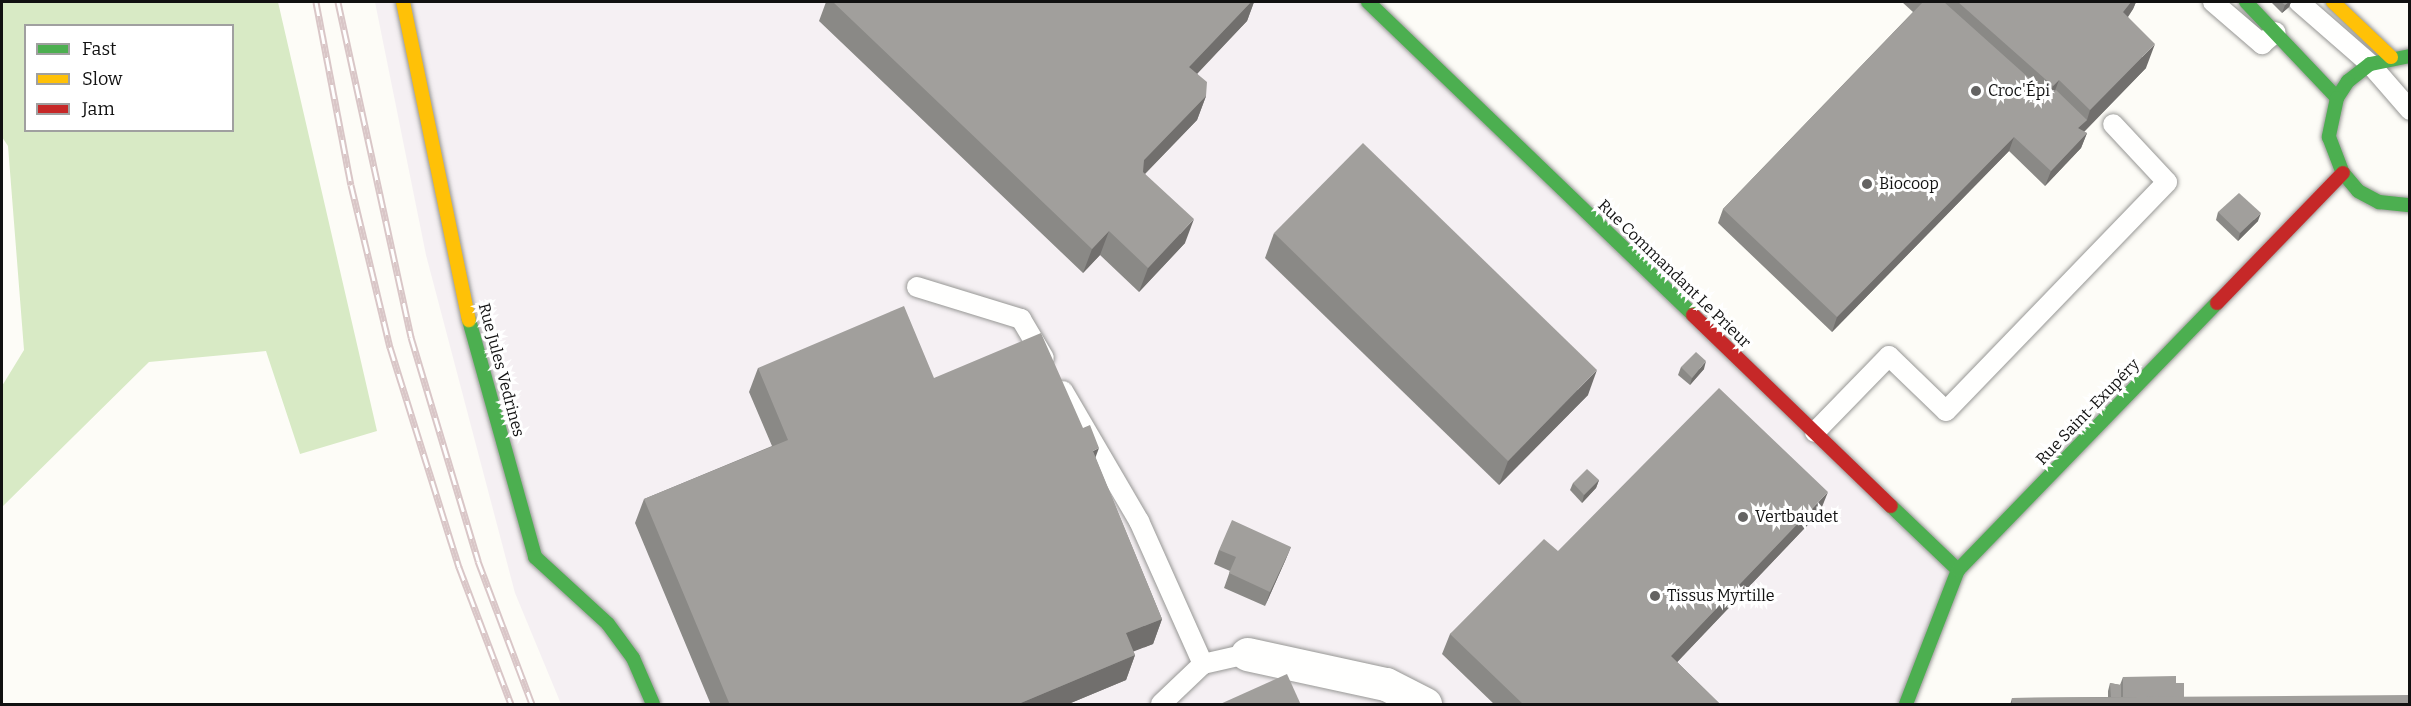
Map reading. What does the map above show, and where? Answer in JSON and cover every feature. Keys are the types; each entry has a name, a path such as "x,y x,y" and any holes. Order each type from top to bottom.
{"street":[{"name":"Rue Jules Vedrines","path":"403,2 472,332 535,558 608,624 633,658 653,705"},
{"name":"Rue Commandant Le Prieur","path":"1368,2 1958,570"},
{"path":"2246,2 2337,98"},
{"path":"2333,2 2400,56"},
{"path":"2400,56 2370,64 2337,98 2329,136 2343,174 2379,202 2409,205"},
{"name":"Rue Saint-Exupéry","path":"1906,705 1958,570 2343,174"},
{"path":"1247,654 1386,684 1425,705"}],"lane":[{"path":"2213,2 2262,44 2276,32"},
{"path":"2300,2 2370,64 2406,105"},
{"path":"2400,56 2406,105"},
{"path":"1815,432 1889,356 1946,411 2167,182 2113,124"},
{"path":"916,287 1021,319 1139,521 1203,664"},
{"path":"1161,705 1203,664 1247,654"}],"shaded area":[{"path":"375,2 1368,2 1958,570 1906,704 561,704 515,593 426,255"}],"green space":[{"path":"2,2 278,2 377,431 300,454 266,351 149,362 2,507 2,386 24,350 8,146 2,137"}],"building":[{"path":"833,2 1251,2 1189,67 1207,82 1206,96 1144,160 1143,172 1194,219 1148,268 1109,231 1092,249"},
{"path":"1923,2 1944,2 2049,96 2056,90 2087,120 2078,128 2087,133 2051,171 2014,137 1837,317 1723,209"},
{"path":"1958,2 2131,2 2123,12 2155,44 2090,110 2059,80 2053,86"},
{"path":"1363,143 1597,370 1508,461 1274,233"},
{"path":"2239,193 2261,213 2240,233 2218,212"},
{"path":"904,306 934,378 1041,333 1083,428 1090,425 1099,448 1093,451 1162,619 1126,633 1135,655 1016,705 730,705 644,499 788,440 758,368"},
{"path":"1696,352 1706,361 1692,378 1681,367"},
{"path":"1719,388 1828,492 1671,656 1721,705 1524,705 1450,634 1544,539 1558,551"},
{"path":"1587,469 1599,480 1584,495 1573,483"},
{"path":"1232,520 1291,547 1270,592 1229,573 1236,557 1219,550"},
{"path":"1287,674 1301,705 1218,705"},
{"path":"2176,676 2176,697 2123,697 2123,677"},
{"path":"2110,683 2121,685 2121,697 2111,697"},
{"path":"2176,683 2184,683 2184,697 2176,697"},
{"path":"2409,695 2409,705 2012,705 2012,698"}],"railway":[{"path":"316,2 351,185 390,347 459,567 511,704"},
{"path":"338,2 411,337 478,561 532,704"}],"traffic: fast":[{"path":"1368,2 1693,315"},
{"path":"2246,2 2337,98"},
{"path":"2410,56 2370,64 2348,81 2337,98 2329,137 2343,173 2358,191 2379,202 2410,205"},
{"path":"1906,704 1958,570 2217,303"},
{"path":"469,320 535,557 608,624 633,658 653,704"},
{"path":"1891,506 1958,570"}],"traffic: slow":[{"path":"403,2 469,320"},
{"path":"2333,2 2391,57"}],"traffic: jam":[{"path":"2217,303 2343,173"},
{"path":"1693,315 1891,506"}],"place":[{"name":"Croc'Épi","path":"1976,91"},
{"name":"Biocoop","path":"1867,184"},
{"name":"Vertbaudet","path":"1743,517"},
{"name":"Tissus Myrtille","path":"1655,596"}]}
